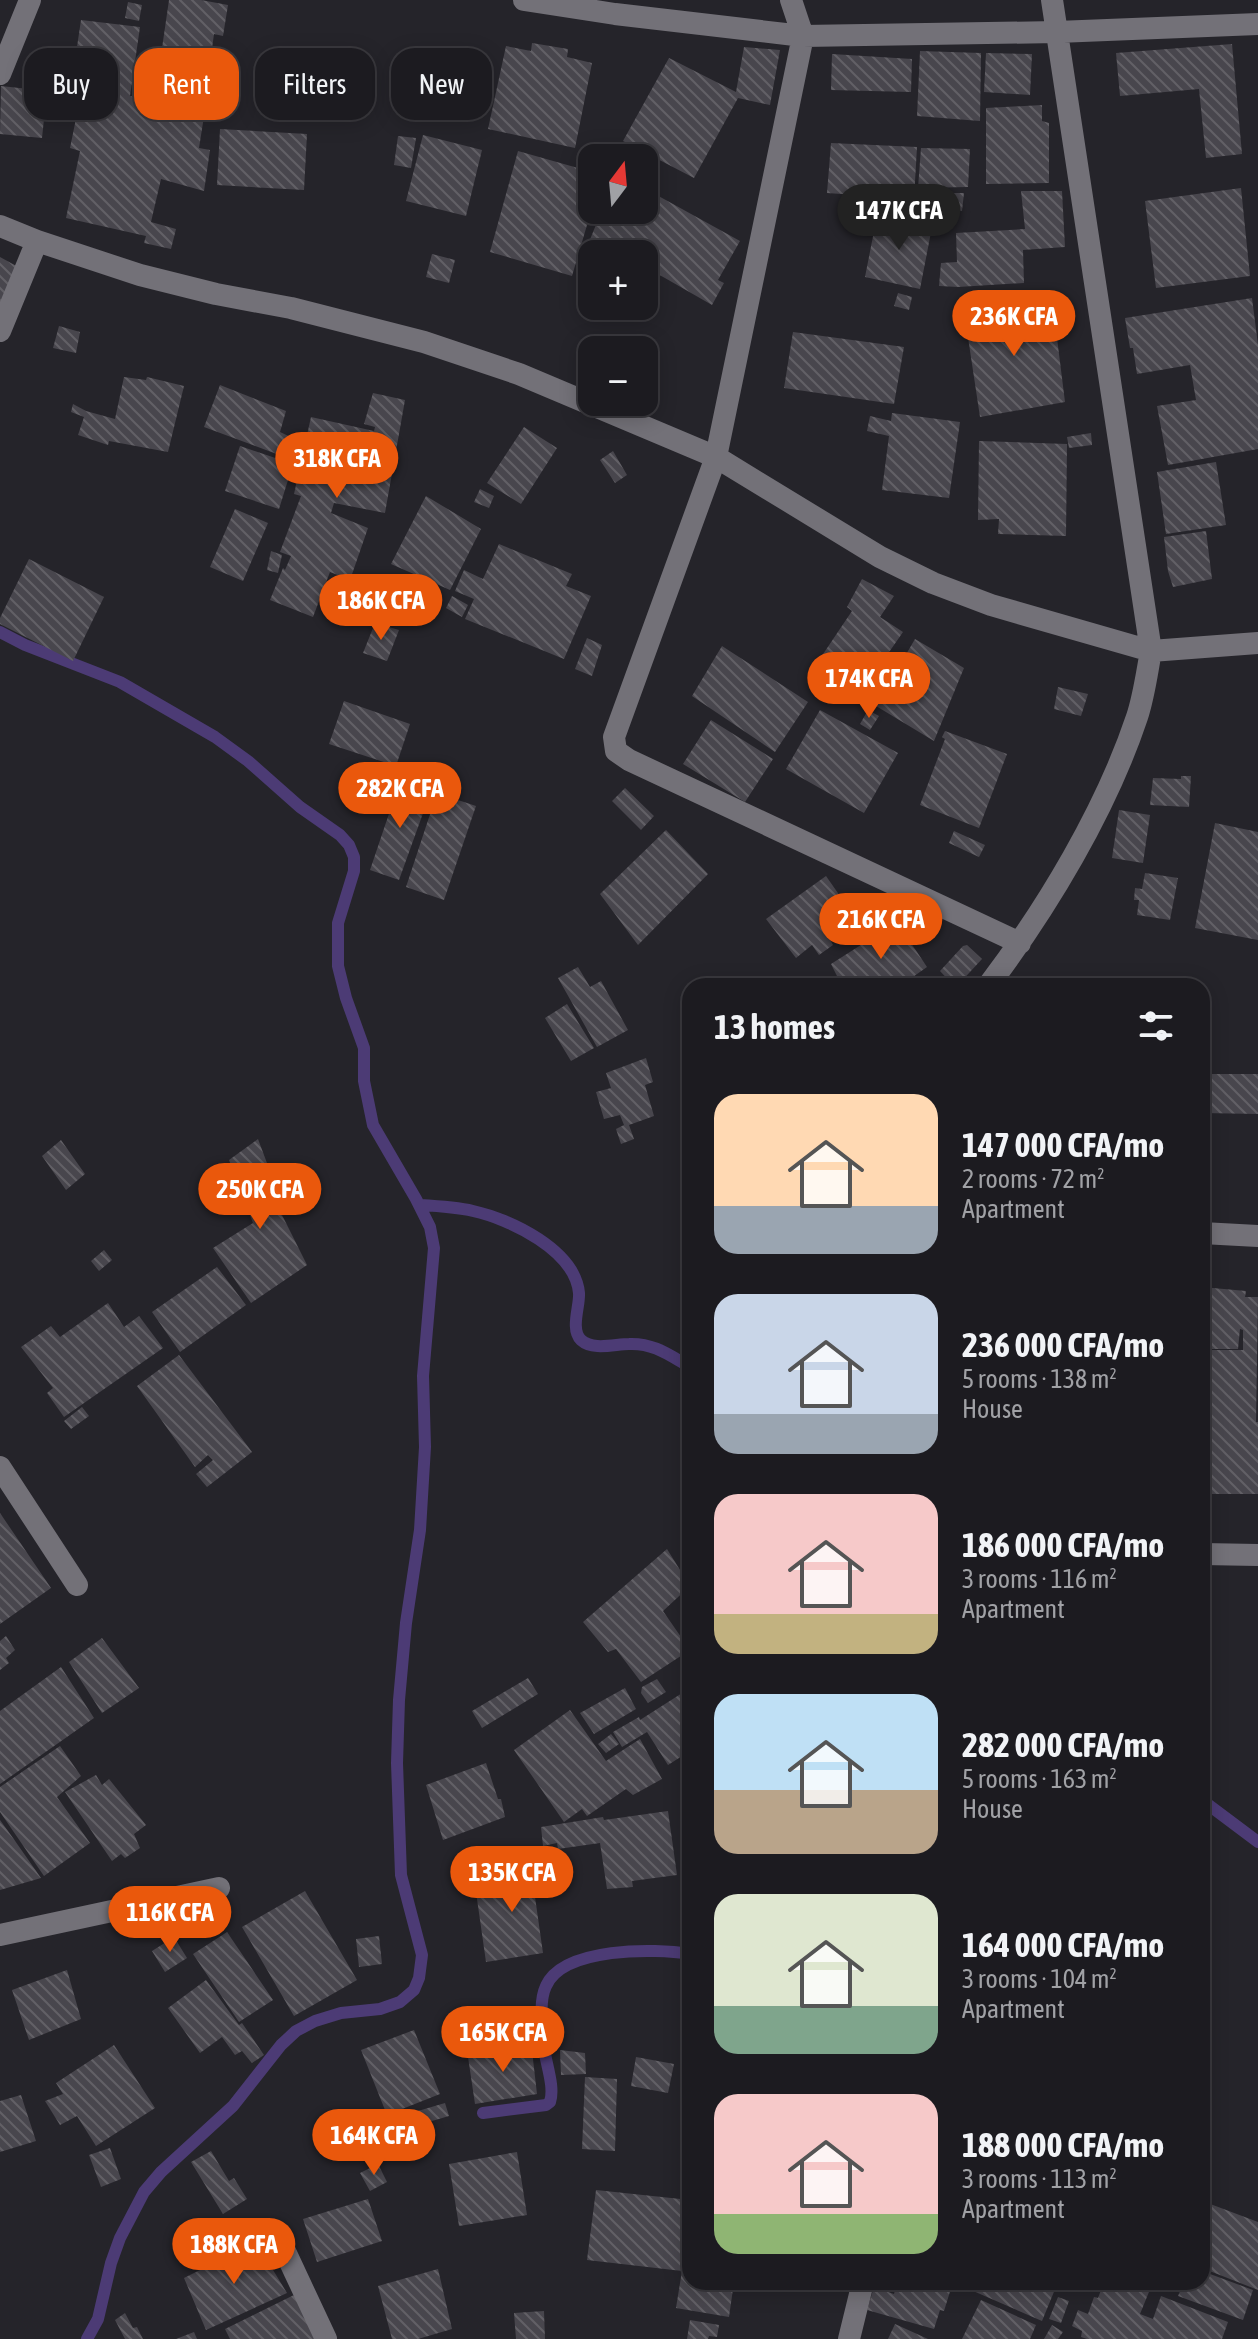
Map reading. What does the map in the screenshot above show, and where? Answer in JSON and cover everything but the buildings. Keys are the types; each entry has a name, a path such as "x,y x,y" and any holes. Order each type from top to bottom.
{"street":[{"path":"0,74 30,0"},
{"path":"524,0 803,36 1057,32 1258,24"},
{"path":"791,0 803,36 716,457 614,737 616,751 629,760 1020,943"},
{"path":"994,978 1020,943 1070,863 1121,759 1138,714 1151,651 1052,0"},
{"path":"0,226 140,275 291,308 424,342 519,374 716,457 880,557 933,583 991,605 1151,651 1258,643"},
{"path":"0,331 37,241"},
{"path":"1210,1233 1258,1236"},
{"path":"0,1467 77,1585"},
{"path":"1210,1554 1258,1555"},
{"path":"0,1935 219,1888"},
{"path":"283,2247 326,2339"},
{"path":"849,2339 861,2290"}],"waterway":[{"path":"0,632 120,682 215,737 349,845 354,857 354,871 338,923 338,966 364,1048 364,1081 373,1125 430,1227 434,1248 423,1376 425,1447 420,1530 406,1623 397,1763 401,1875 422,1955 419,1978 414,1990 400,2002 380,2009 341,2013 296,2031 281,2045 233,2106 161,2172 144,2192 120,2238 98,2319 87,2339"},
{"path":"419,1205 488,1215 522,1229 553,1250 575,1277 579,1293 576,1330 586,1343 598,1346 646,1345 682,1363"},
{"path":"1210,1806 1258,1842"},
{"path":"483,2113 550,2102 542,2008 546,1986 556,1973 590,1957 611,1953 682,1953"}]}
